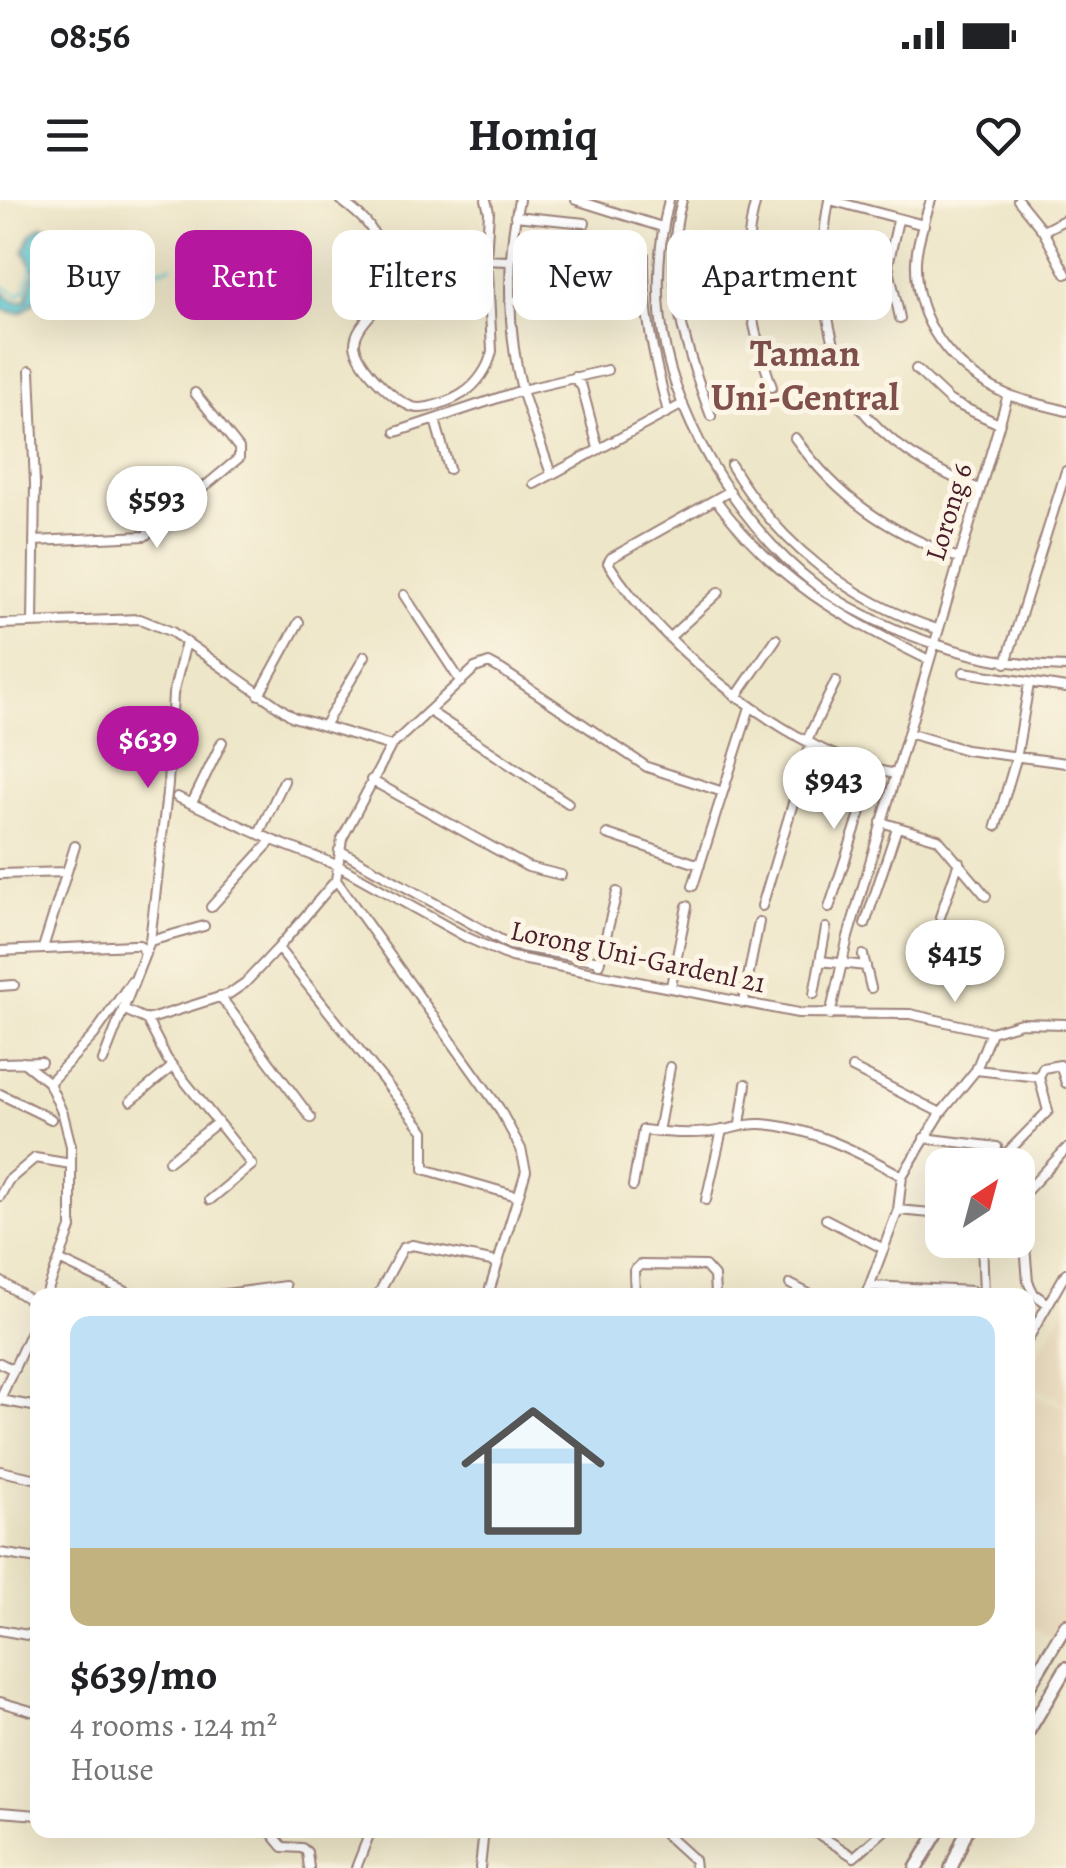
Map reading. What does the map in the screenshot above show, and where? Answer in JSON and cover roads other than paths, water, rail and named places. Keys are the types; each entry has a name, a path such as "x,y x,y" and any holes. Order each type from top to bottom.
{"highway":[{"path":"1035,1677 1066,1626"},
{"path":"1035,1720 1066,1668"},
{"path":"916,1868 935,1838"},
{"path":"951,1868 964,1838"}],"street":[{"path":"341,200 372,230"},
{"path":"486,200 487,230"},
{"path":"519,200 510,266 510,301 522,390 551,474"},
{"path":"576,200 662,227"},
{"path":"668,200 662,227 659,302 666,352 683,404 705,451 758,530 796,567 846,605 933,643 1006,663 1066,667"},
{"path":"682,200 676,260 678,309 687,354 711,416"},
{"path":"756,200 747,232 746,288 757,343 772,387"},
{"path":"836,348 822,287 821,246 830,200 924,226"},
{"path":"931,200 916,258 918,298 939,344 971,376 1008,395 1066,411"},
{"path":"1018,200 1043,230 1066,274"},
{"path":"515,216 585,223"},
{"path":"1043,230 1066,219"},
{"path":"898,220 888,266 900,318"},
{"path":"493,263 510,266"},
{"path":"493,271 510,266"},
{"path":"647,316 668,412"},
{"path":"367,320 355,343 360,359 385,388 417,408 462,394 478,380 490,361 489,320"},
{"path":"916,368 950,401 999,424"},
{"path":"396,432 522,390 607,370"},
{"path":"30,371 34,622"},
{"path":"574,377 582,387 598,448"},
{"path":"34,541 144,536 239,458 238,448 196,393"},
{"name":"Lorong 6","path":"830,1015 881,822 1008,395"},
{"path":"855,402 900,448 933,469 979,490"},
{"path":"534,484 683,404"},
{"path":"435,420 449,469"},
{"path":"795,438 814,464 866,510 905,537 958,558"},
{"path":"731,465 772,523 812,561 871,600 909,620 937,629"},
{"path":"1006,663 1066,471"},
{"path":"730,491 608,563 638,605 736,697 808,742 896,774"},
{"path":"716,500 752,543 794,582 845,618 929,660"},
{"path":"670,637 719,592"},
{"path":"404,595 461,682"},
{"path":"0,624 140,619 172,632 294,716 390,746"},
{"path":"259,695 299,622"},
{"path":"736,697 776,639"},
{"path":"103,1061 150,942 166,802 173,694 186,642"},
{"path":"324,726 365,656"},
{"path":"490,1288 526,1171 524,1161 499,1108 340,890 336,880 339,850 371,780 390,746 475,668 489,663 647,767 723,792"},
{"path":"964,672 1066,688"},
{"path":"762,906 808,742 836,681"},
{"path":"996,826 1016,759 1029,684"},
{"path":"693,886 750,707"},
{"path":"429,711 568,803"},
{"path":"908,734 966,750 1066,763"},
{"path":"192,803 222,742"},
{"path":"829,908 875,769"},
{"path":"371,780 528,868 560,875"},
{"path":"259,833 284,782"},
{"name":"Lorong Uni-Gardenl 21","path":"177,796 272,840 337,864 466,937 511,957 798,1013 910,1014 991,1032"},
{"path":"881,822 938,839 986,896"},
{"path":"864,924 897,828"},
{"path":"608,834 700,864"},
{"path":"211,906 272,840"},
{"path":"43,948 75,846"},
{"path":"339,850 472,926 524,948 600,960"},
{"path":"940,917 959,862"},
{"path":"0,874 66,872"},
{"path":"147,1020 245,984 336,880"},
{"path":"598,973 617,892"},
{"path":"671,986 687,906"},
{"path":"743,1003 760,922"},
{"path":"150,942 204,926"},
{"path":"466,937 472,926"},
{"path":"814,994 826,928"},
{"path":"0,951 133,944 140,945 145,952"},
{"path":"278,948 424,1131 424,1169 517,1196"},
{"path":"863,956 871,988"},
{"path":"820,961 866,966"},
{"path":"49,1084 94,1035 135,977"},
{"path":"0,986 14,985"},
{"path":"220,996 311,1118"},
{"path":"123,1009 147,1020 174,1066 252,1165 210,1200"},
{"path":"870,1288 898,1210 902,1176 941,1113 976,1070 991,1032 1021,1023 1066,1024"},
{"path":"23,1062 49,1084 63,1114 71,1164 71,1228 49,1288"},
{"path":"0,1063 41,1062"},
{"path":"1012,1148 1048,1111 1039,1077 1043,1068 1060,1065 1066,1083"},
{"path":"132,1101 174,1066"},
{"path":"658,1132 670,1067"},
{"path":"852,1068 941,1113"},
{"path":"976,1070 1039,1077"},
{"path":"740,1124 746,1084"},
{"path":"0,1094 51,1118"},
{"path":"169,1161 218,1122"},
{"path":"632,1186 644,1130 722,1130 740,1124 802,1132 854,1151 902,1176"},
{"path":"706,1200 722,1130"},
{"path":"924,1138 997,1146"},
{"path":"1035,1180 1066,1149"},
{"path":"0,1196 8,1181 35,1158 71,1164"},
{"path":"898,1210 925,1212"},
{"path":"826,1219 884,1249"},
{"path":"382,1288 404,1248 412,1245 496,1262"},
{"path":"983,1258 984,1288"},
{"path":"1026,1258 1029,1288"},
{"path":"59,1260 118,1288"},
{"path":"635,1288 634,1271 640,1266 706,1266 714,1276 715,1288"},
{"path":"1035,1327 1066,1273"},
{"path":"0,1281 30,1301"},
{"path":"790,1284 798,1288"},
{"path":"270,1288 285,1286"},
{"path":"1035,1296 1048,1304"},
{"path":"30,1338 0,1399 30,1406"},
{"path":"0,1363 14,1370"},
{"path":"0,1471 30,1477"},
{"path":"0,1553 30,1559"},
{"path":"0,1630 30,1636"},
{"path":"0,1702 30,1711"},
{"path":"0,1812 30,1814"},
{"path":"276,1838 283,1847 307,1852 309,1868"},
{"path":"356,1868 368,1838"},
{"path":"480,1868 483,1838"},
{"path":"670,1838 694,1860 695,1868"},
{"path":"824,1838 854,1857 878,1838"}],"water":[{"path":"30,237 30,261 24,251"},
{"path":"30,287 30,306 20,313 7,311 0,305 0,291 14,301 26,301"}],"waterway":[{"path":"155,270 172,266"},
{"path":"0,285 18,295 25,290 30,272"}],"district":[{"name":"Taman Uni-Central","path":"805,375"}]}
